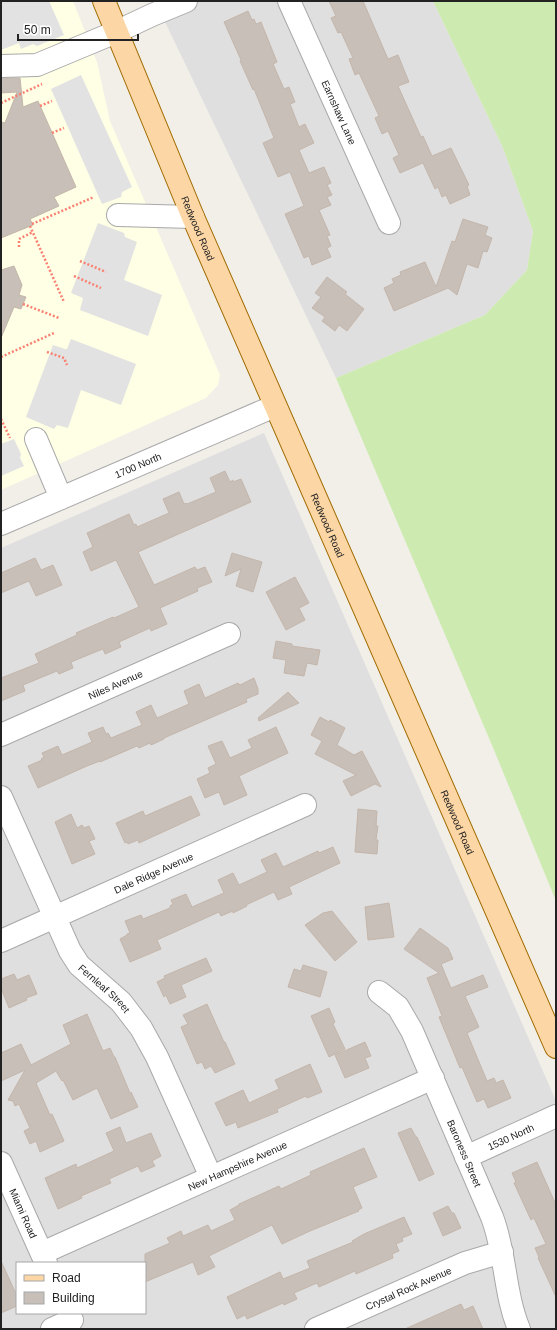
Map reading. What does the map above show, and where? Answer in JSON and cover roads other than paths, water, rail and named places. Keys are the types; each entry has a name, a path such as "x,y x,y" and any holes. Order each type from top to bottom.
{"main road":[{"name":"Redwood Road","path":"104,1 193,217 556,1047"}],"street":[{"path":"1,66 37,64 116,32 186,1"},
{"name":"Earnshaw Lane","path":"289,1 389,223"},
{"path":"118,215 193,217"},
{"name":"1700 North","path":"1,524 275,406"},
{"path":"36,439 61,498"},
{"name":"Niles Avenue","path":"1,735 229,634"},
{"name":"Fernleaf Street","path":"1,797 54,917 74,958 85,970 121,1002 141,1028 157,1057 211,1177"},
{"name":"Dale Ridge Avenue","path":"1,941 305,805"},
{"name":"Baroness Street","path":"379,992 398,1007 403,1013 433,1078 495,1223 502,1252 509,1299 519,1329"},
{"name":"New Hampshire Avenue","path":"44,1258 211,1177 433,1078"},
{"name":"1530 North","path":"466,1157 556,1116"},
{"name":"Miami Road","path":"1,1163 44,1258"},
{"name":"Crystal Rock Avenue","path":"316,1329 465,1263 502,1252"}]}
